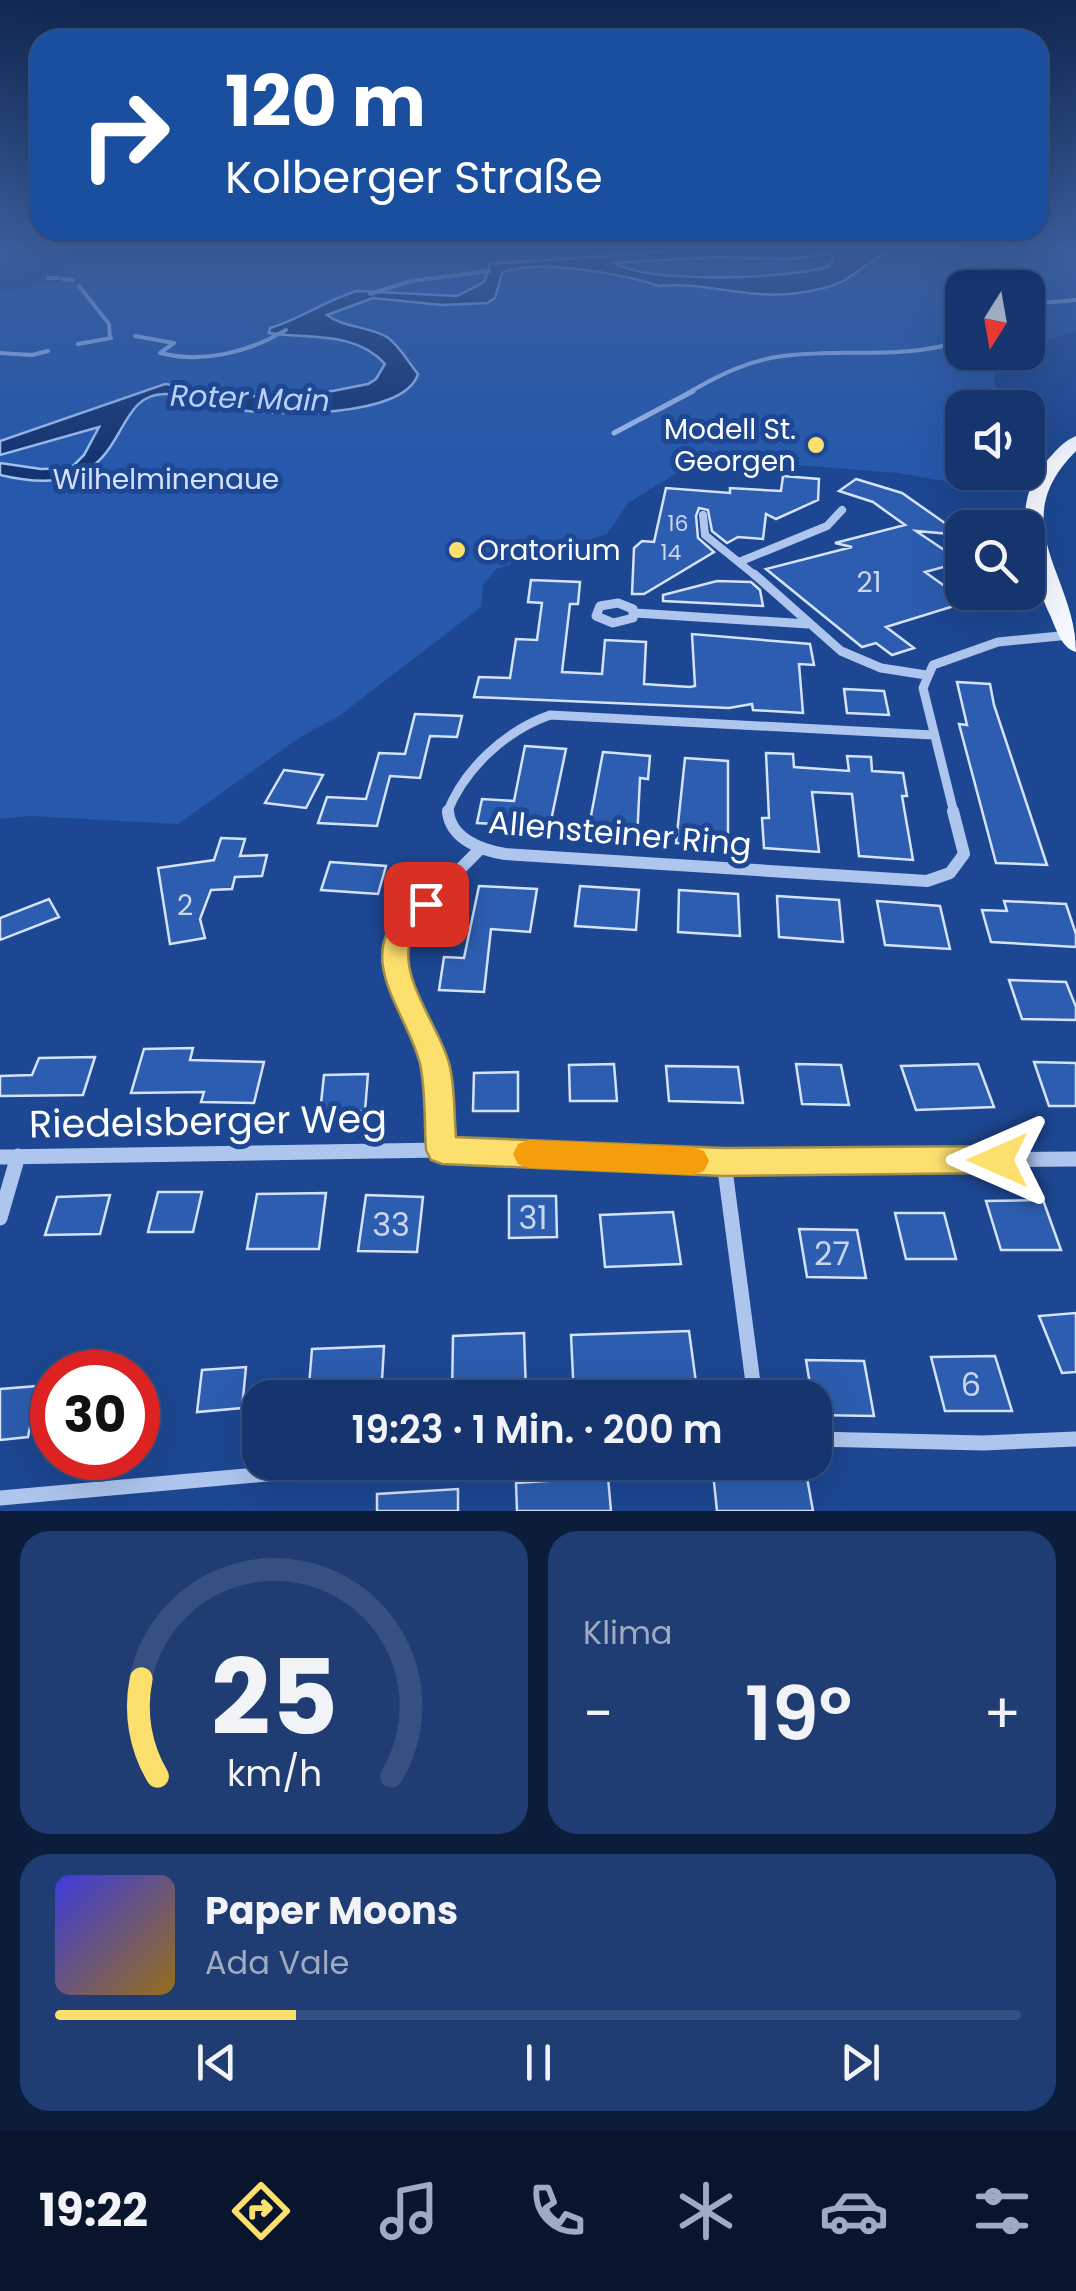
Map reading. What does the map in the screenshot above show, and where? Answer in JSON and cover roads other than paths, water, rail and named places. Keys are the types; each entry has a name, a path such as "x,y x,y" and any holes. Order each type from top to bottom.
{"main road":[{"path":"1073,640 1037,566 1032,530 1041,482 1060,455 1076,441"}],"street":[{"path":"739,562 827,526 842,510"},
{"path":"703,515 705,534 805,616 808,624 840,651 867,664 926,675 932,665 998,642 1073,640"},
{"path":"635,612 808,624"},
{"name":"Allensteiner Ring","path":"926,675 923,688 964,854 958,868 946,876 908,880 479,850 454,833 446,815 450,798 514,730 550,715 933,735"},
{"path":"442,1150 435,1066 396,968 399,931 479,850"},
{"name":"Riedelsberger Weg","path":"0,1157 442,1150 724,1162 1076,1159"},
{"path":"0,1218 18,1156"},
{"path":"724,1162 754,1380"},
{"path":"832,1439 983,1443 1076,1438"},
{"path":"0,1498 242,1476"}],"water":[{"path":"292,320 336,320 387,337 418,374 408,389 389,399 335,411 276,413 233,409 184,396 146,398 96,463 75,476 44,481 0,475 0,463 41,469 71,468 84,455 99,427 0,455 0,441 165,384 267,398 302,397 368,384 385,364 373,353 346,341 269,333 270,328"}],"waterway":[{"path":"105,320 110,338"},
{"name":"Roter Main","path":"135,336 174,343 160,353 193,357 241,350 286,330"},
{"name":"Roter Main","path":"78,344 111,338"},
{"path":"688,393 734,370 770,358 945,346"},
{"name":"Roter Main","path":"0,353 32,355 48,351"},
{"path":"614,433 693,391"}],"place":[{"name":"Modell St. Georgen","path":"816,445"},
{"name":"Oratorium","path":"457,550"}],"park label":[{"name":"Wilhelminenaue","path":"166,479"}]}
